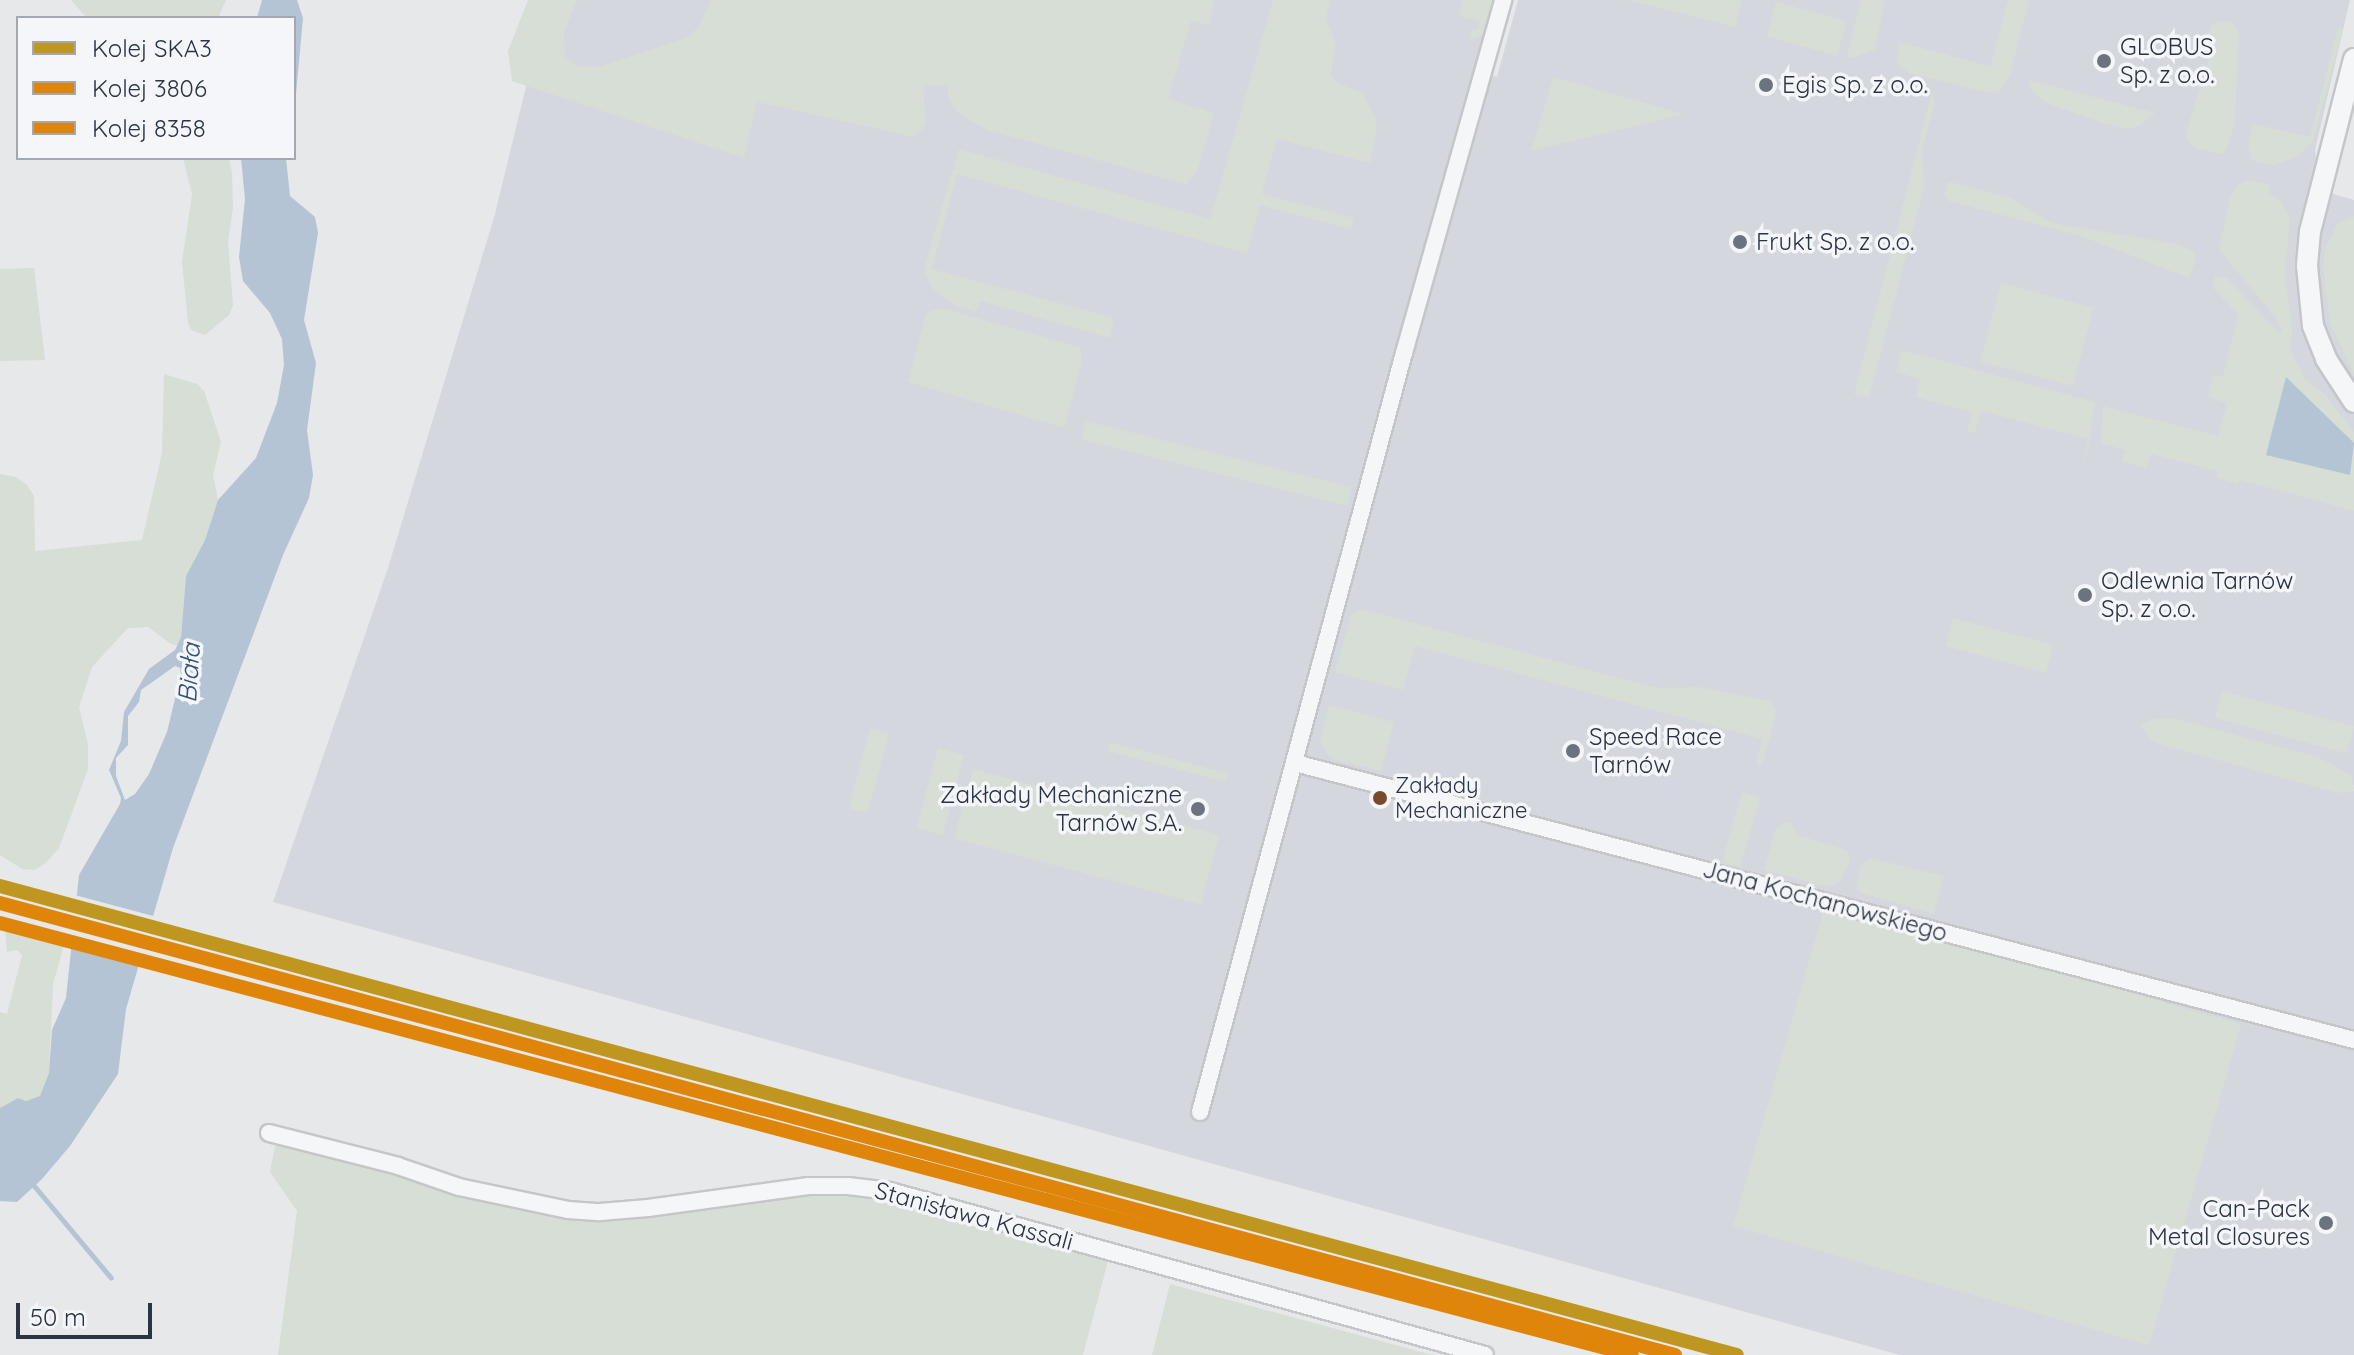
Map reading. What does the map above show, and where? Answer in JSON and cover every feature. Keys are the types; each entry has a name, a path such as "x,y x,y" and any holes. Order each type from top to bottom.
{"street":[{"path":"1200,1112 1404,353 1503,0"},
{"path":"2354,59 2310,231 2307,266 2308,301 2313,326 2326,359 2354,402"},
{"name":"Jana Kochanowskiego","path":"1295,763 2354,1040"},
{"name":"Stanisława Kassali","path":"269,1133 398,1166 459,1187 568,1210 600,1212 648,1208 809,1186 848,1186 890,1191 1485,1355"}],"shaded area":[{"path":"71,0 226,0 219,16 85,16"},
{"path":"528,0 577,0 564,32 565,57 578,66 598,67 688,37 699,26 711,0 1215,0 1209,25 1191,21 1168,99 1214,113 1198,169 1186,184 987,130 958,113 949,100 947,85 923,85 926,120 923,129 914,137 757,102 744,158 512,81 508,51"},
{"name":"Zakłady Mechaniczne Tarnów S.A.","path":"547,0 1494,0 1475,70 1497,77 1518,0 2350,0 2315,150 2319,190 2354,200 2354,1355 1900,1355 273,902 388,568 495,214"},
{"path":"1273,0 1330,0 1326,19 1336,44 1331,75 1338,83 1362,93 1375,116 1377,129 1370,163 1277,139 1262,194 1354,218 1351,229 1260,205 1247,253 957,174 932,269 1114,318 1110,338 980,301 976,312 959,307 934,290 926,276 925,265 959,149 1210,219"},
{"path":"1463,0 1494,0 1484,35 1469,40 1471,31 1478,29 1480,22 1459,16"},
{"path":"1627,0 1742,0 1735,27"},
{"path":"1861,0 1885,0 1875,50 1852,58 1847,56"},
{"path":"2008,0 2029,0 2010,75 1999,91 1989,93 1908,73 1897,61 1899,42 1990,66"},
{"path":"1776,2 1847,21 1837,56 1767,37"},
{"path":"2221,20 2231,22 2239,32 2235,120 2228,146 2222,154 2195,148 2186,139 2210,55 2208,33 2213,24"},
{"path":"2338,28 2343,29 2313,141 2297,157 2274,165 2251,159 2248,146 2253,124 2310,137"},
{"path":"1553,77 1685,114 1531,151"},
{"path":"2029,80 2155,113 2140,126 2126,129 2103,123 2044,102 2031,90"},
{"path":"1932,92 1935,102 1922,150 1924,188 1869,398 1854,394"},
{"path":"184,160 229,160 233,208 228,241 233,305 229,315 205,335 191,330 188,323 182,262 192,194"},
{"path":"2248,180 2271,185 2269,193 2281,201 2290,217 2285,276 2292,329 2290,350 2305,379 2325,395 2354,432 2354,511 2240,480 2238,484 2217,478 2218,471 2151,454 2146,468 2122,461 2125,450 2101,443 2103,406 2218,436 2227,403 2207,397 2213,375 2223,377 2238,315 2213,288 2215,276 2227,278 2279,333 2282,331 2276,318 2219,250 2230,197 2237,185"},
{"path":"1947,183 2013,199 2051,223 2177,244 2194,251 2196,259 2189,278 2081,236 1949,201 1944,195"},
{"path":"2354,216 2354,374 2330,323 2323,266 2325,250 2337,224"},
{"path":"34,268 45,360 0,361 0,269"},
{"path":"2001,283 2094,308 2073,386 1980,361"},
{"path":"941,308 1080,347 1082,361 1064,428 908,382 925,317 928,312"},
{"path":"1902,350 2095,402 2082,471 2088,439 1981,411 1975,433 1967,431 1972,412 1916,397 1920,379 1896,372"},
{"path":"164,374 197,384 204,391 221,442 213,475 218,500 205,540 186,576 181,637 177,645 171,644 148,627 128,628 92,667 79,707 88,744 88,769 59,848 45,864 34,870 22,869 0,855 0,474 16,477 27,485 34,496 35,551 142,540 162,453"},
{"path":"1086,421 1352,487 1347,506 1081,439"},
{"path":"1361,609 1657,688 1699,687 1770,701 1776,710 1775,719 1762,766 1756,765 1762,739 1415,646 1403,690 1335,672 1351,616"},
{"path":"1953,618 2053,645 2046,673 1945,646"},
{"path":"2222,691 2354,726 2347,754 2215,718"},
{"path":"1329,705 1394,722 1381,771 1335,760 1327,753 1320,742"},
{"path":"2173,718 2318,757 2352,776 2354,791 2338,793 2159,744 2151,740 2140,724"},
{"path":"870,728 889,733 868,813 849,808"},
{"path":"1110,742 1228,774 1226,782 1108,751"},
{"path":"938,748 964,755 943,835 917,828"},
{"path":"973,769 1219,835 1201,905 954,839"},
{"path":"1742,792 1760,797 1740,867 1722,862"},
{"path":"1786,822 1791,823 1798,835 1847,850 1850,861 1840,882 1827,887 1764,870 1775,830"},
{"path":"1870,858 1944,876 1934,914 1860,893 1857,887 1860,867"},
{"path":"1825,905 2241,1024 2149,1345 1733,1226"},
{"path":"4,918 66,938 53,984 49,1073 41,1096 26,1101 18,1098 0,1108 0,1012 7,1014 22,955 17,950 7,952"},
{"path":"285,1145 557,1215 814,1192 853,1192 1108,1261 1083,1355 278,1355 297,1211 270,1172 275,1146"},
{"path":"1170,1284 1432,1355 1152,1355"}],"water":[{"path":"262,0 297,0 303,18 296,94 296,16 258,16"},
{"name":"Biała","path":"241,160 286,160 290,196 315,217 318,233 304,320 316,363 307,430 313,475 309,498 283,555 173,848 126,1009 118,1074 70,1146 42,1179 17,1202 0,1201 0,1108 18,1098 26,1101 40,1096 49,1073 52,1030 66,998 79,875 120,804 121,798 109,770 121,741 124,712 149,669 175,650 181,637 186,576 205,540 218,500 256,458 277,403 284,365 282,339 270,313 243,281 239,257 245,199","holes":["175,666 180,668 167,732 149,774 135,794 125,800 116,776 116,758 128,745 128,716 139,702 141,690"]},
{"path":"2286,377 2354,443 2350,475 2266,455"}],"pier":[{"path":"71,894 159,918 148,957 60,934"}],"waterway":[{"path":"30,1181 111,1278"}],"rail line":[{"name":"SKA3","path":"0,886 1737,1355"},
{"name":"3806","path":"0,903 1675,1355"},
{"name":"8358","path":"0,923 1632,1355"}],"place":[{"name":"GLOBUS Sp. z o.o.","path":"2104,61"},
{"name":"Egis Sp. z o.o.","path":"1766,85"},
{"name":"Frukt Sp. z o.o.","path":"1740,242"},
{"name":"Odlewnia Tarnów Sp. z o.o.","path":"2085,595"},
{"name":"Speed Race Tarnów","path":"1573,751"},
{"name":"Zakłady Mechaniczne","path":"1380,798"},
{"name":"Zakłady Mechaniczne Tarnów S.A.","path":"1198,809"},
{"name":"Can-Pack Metal Closures","path":"2326,1223"}]}
